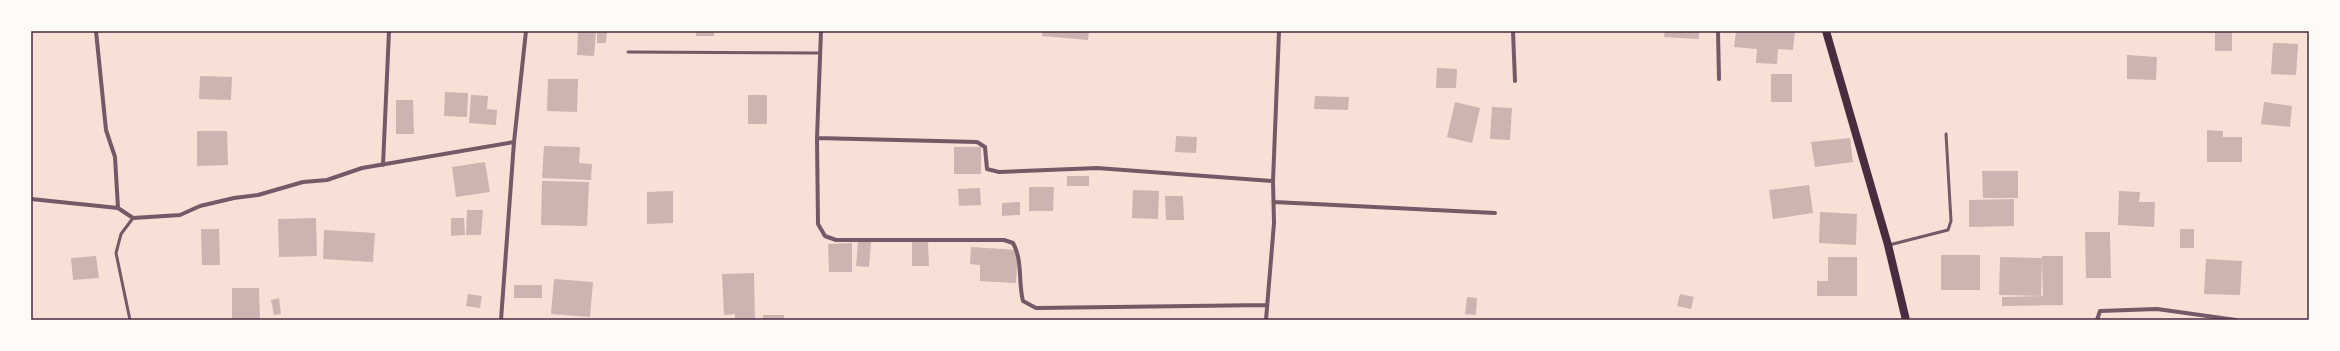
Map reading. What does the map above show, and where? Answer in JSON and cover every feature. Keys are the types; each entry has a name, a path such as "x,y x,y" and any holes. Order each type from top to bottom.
{"main road":[{"path":"1826,31 1888,245 1906,320"}],"street":[{"path":"96,31 106,130 115,157 118,208"},
{"path":"383,165 389,31"},
{"path":"500,320 514,142 526,31"},
{"path":"821,31 817,138 818,224 825,236 836,240 1004,240 1013,244 1019,254 1020,289 1023,301 1036,308 1267,305"},
{"path":"1266,320 1274,223 1273,181 1279,31"},
{"path":"1513,31 1515,81"},
{"path":"1718,31 1719,79"},
{"path":"817,138 977,142 985,147 987,169 999,172 1097,168 1273,181"},
{"path":"31,199 118,208 133,218 180,215 200,206 234,198 258,195 303,182 327,180 362,168 514,142"},
{"path":"1274,202 1495,213"},
{"path":"2097,320 2100,310 2157,309 2236,320"}],"lane":[{"path":"628,52 819,53"},
{"path":"1888,245 1948,230 1951,221 1946,134"},
{"path":"130,320 116,253 121,234 133,218"}],"building":[{"path":"578,31 596,31 594,56 577,55"},
{"path":"597,31 607,31 606,43 597,43"},
{"path":"696,31 714,31 714,36 696,36"},
{"path":"1043,31 1089,31 1088,40 1042,36"},
{"path":"1665,31 1699,31 1699,39 1664,37"},
{"path":"1736,31 1795,31 1793,50 1778,49 1777,64 1756,63 1757,49 1734,47"},
{"path":"2215,31 2232,31 2232,51 2215,51"},
{"path":"2273,43 2298,44 2296,75 2271,74"},
{"path":"2127,55 2157,57 2156,80 2127,79"},
{"path":"1437,68 1457,69 1456,88 1436,88"},
{"path":"1771,74 1792,74 1792,102 1771,102"},
{"path":"200,76 232,77 231,100 199,99"},
{"path":"548,79 578,79 577,112 547,111"},
{"path":"445,92 468,93 467,117 444,116"},
{"path":"471,95 488,96 487,109 497,110 496,125 469,123"},
{"path":"748,95 767,95 767,124 748,124"},
{"path":"1315,96 1349,97 1348,110 1314,109"},
{"path":"396,100 413,100 414,134 396,134"},
{"path":"1455,102 1480,108 1472,143 1447,137"},
{"path":"2264,102 2292,106 2290,127 2261,124"},
{"path":"1492,107 1512,108 1510,140 1490,139"},
{"path":"2207,130 2223,131 2223,137 2242,137 2242,162 2207,162"},
{"path":"197,131 227,131 228,165 197,166"},
{"path":"1176,136 1197,137 1196,153 1175,152"},
{"path":"1850,138 1853,162 1815,167 1811,142"},
{"path":"544,146 580,147 579,163 592,164 591,180 542,178"},
{"path":"954,147 981,147 981,174 954,174"},
{"path":"485,162 490,192 456,197 452,167"},
{"path":"1982,171 2018,171 2018,198 1983,198"},
{"path":"1067,176 1089,176 1089,186 1067,186"},
{"path":"542,181 589,182 587,226 541,225"},
{"path":"1809,185 1813,213 1773,219 1769,190"},
{"path":"1029,187 1054,187 1053,211 1029,211"},
{"path":"980,188 981,205 959,206 958,189"},
{"path":"1133,190 1159,191 1158,219 1132,218"},
{"path":"673,191 673,223 647,224 647,192"},
{"path":"2119,191 2140,192 2139,202 2155,202 2154,227 2118,225"},
{"path":"1165,196 1183,196 1184,220 1166,220"},
{"path":"2014,199 2014,226 1969,227 1969,200"},
{"path":"1020,202 1020,215 1002,216 1002,203"},
{"path":"467,210 483,210 481,235 466,235"},
{"path":"1820,212 1857,214 1856,245 1819,243"},
{"path":"316,218 317,256 279,257 278,219"},
{"path":"451,218 464,218 465,235 451,236"},
{"path":"201,229 219,229 220,265 202,265"},
{"path":"2180,229 2194,229 2194,248 2180,248"},
{"path":"324,230 375,233 373,262 323,259"},
{"path":"2085,232 2110,232 2111,278 2086,278"},
{"path":"858,241 871,242 869,267 856,266"},
{"path":"912,242 928,242 929,266 912,266"},
{"path":"852,243 852,272 829,272 828,244"},
{"path":"971,247 1018,250 1016,283 980,281 980,265 970,264"},
{"path":"1941,255 1980,255 1980,290 1941,290"},
{"path":"96,256 99,278 73,280 71,258"},
{"path":"2042,256 2063,256 2063,305 2002,306 2002,297 2043,296"},
{"path":"1828,257 1857,257 1857,296 1817,296 1817,281 1828,281"},
{"path":"2000,257 2042,258 2041,296 1999,295"},
{"path":"2206,259 2242,261 2240,295 2204,294"},
{"path":"754,273 755,320 735,320 735,314 724,315 722,274"},
{"path":"554,279 593,282 590,317 551,314"},
{"path":"514,285 542,285 542,298 514,298"},
{"path":"232,288 259,288 260,319 232,319"},
{"path":"468,294 482,296 480,308 466,306"},
{"path":"1680,294 1694,297 1691,309 1677,306"},
{"path":"1467,297 1477,298 1476,315 1465,314"},
{"path":"279,298 281,314 274,315 271,300"},
{"path":"763,315 784,315 784,320 763,320"}]}
